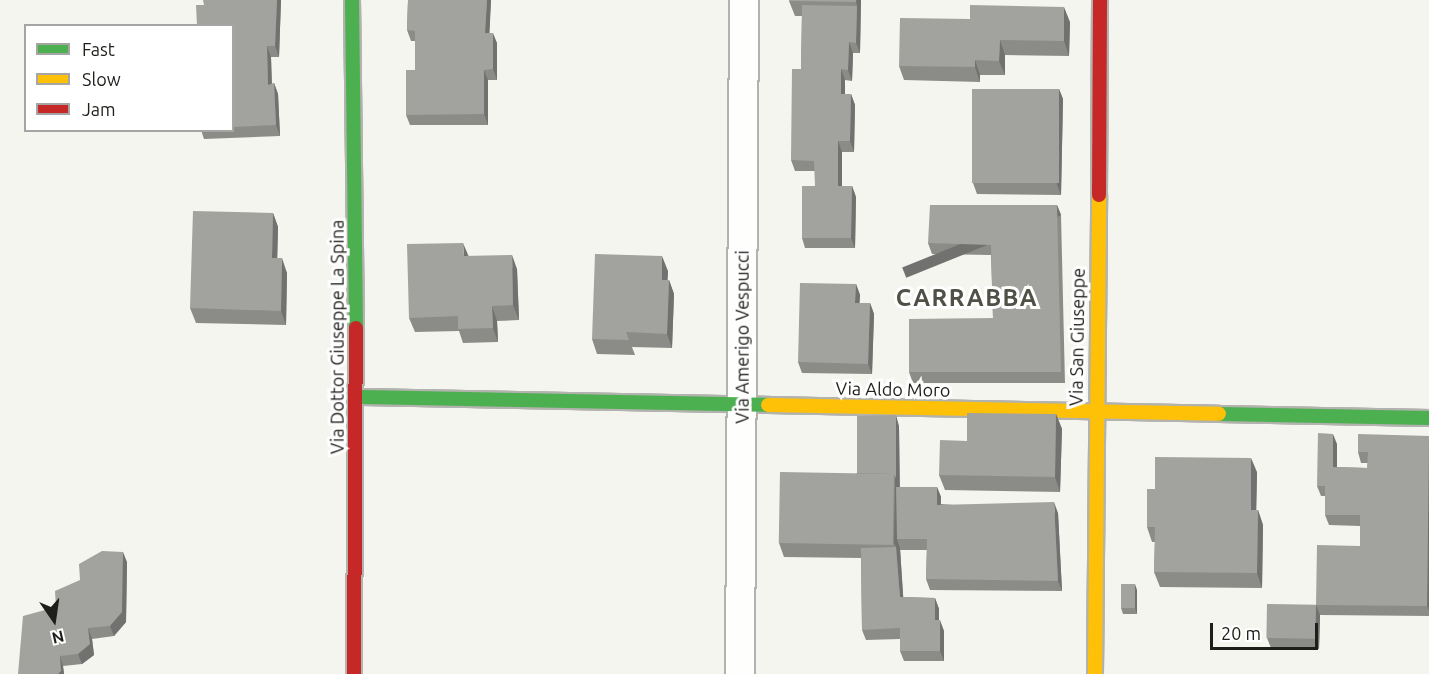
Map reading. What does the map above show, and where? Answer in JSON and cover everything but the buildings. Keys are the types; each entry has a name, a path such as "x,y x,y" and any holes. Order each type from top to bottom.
{"street":[{"name":"Via Dottor Giuseppe La Spina","path":"352,0 357,397 354,674"},
{"name":"Via Amerigo Vespucci","path":"740,674 744,0"},
{"name":"Via San Giuseppe","path":"1095,674 1094,412 1100,0"},
{"name":"Via Aldo Moro","path":"357,397 1429,418"}],"traffic: fast":[{"path":"352,0 356,328"},
{"path":"357,397 768,405"},
{"path":"1219,414 1429,418"}],"traffic: slow":[{"path":"1095,674 1099,195"},
{"path":"768,405 1219,414"}],"traffic: jam":[{"path":"1099,195 1100,0"},
{"path":"354,674 356,328"}],"district":[{"name":"CARRABBA","path":"967,298"}]}
